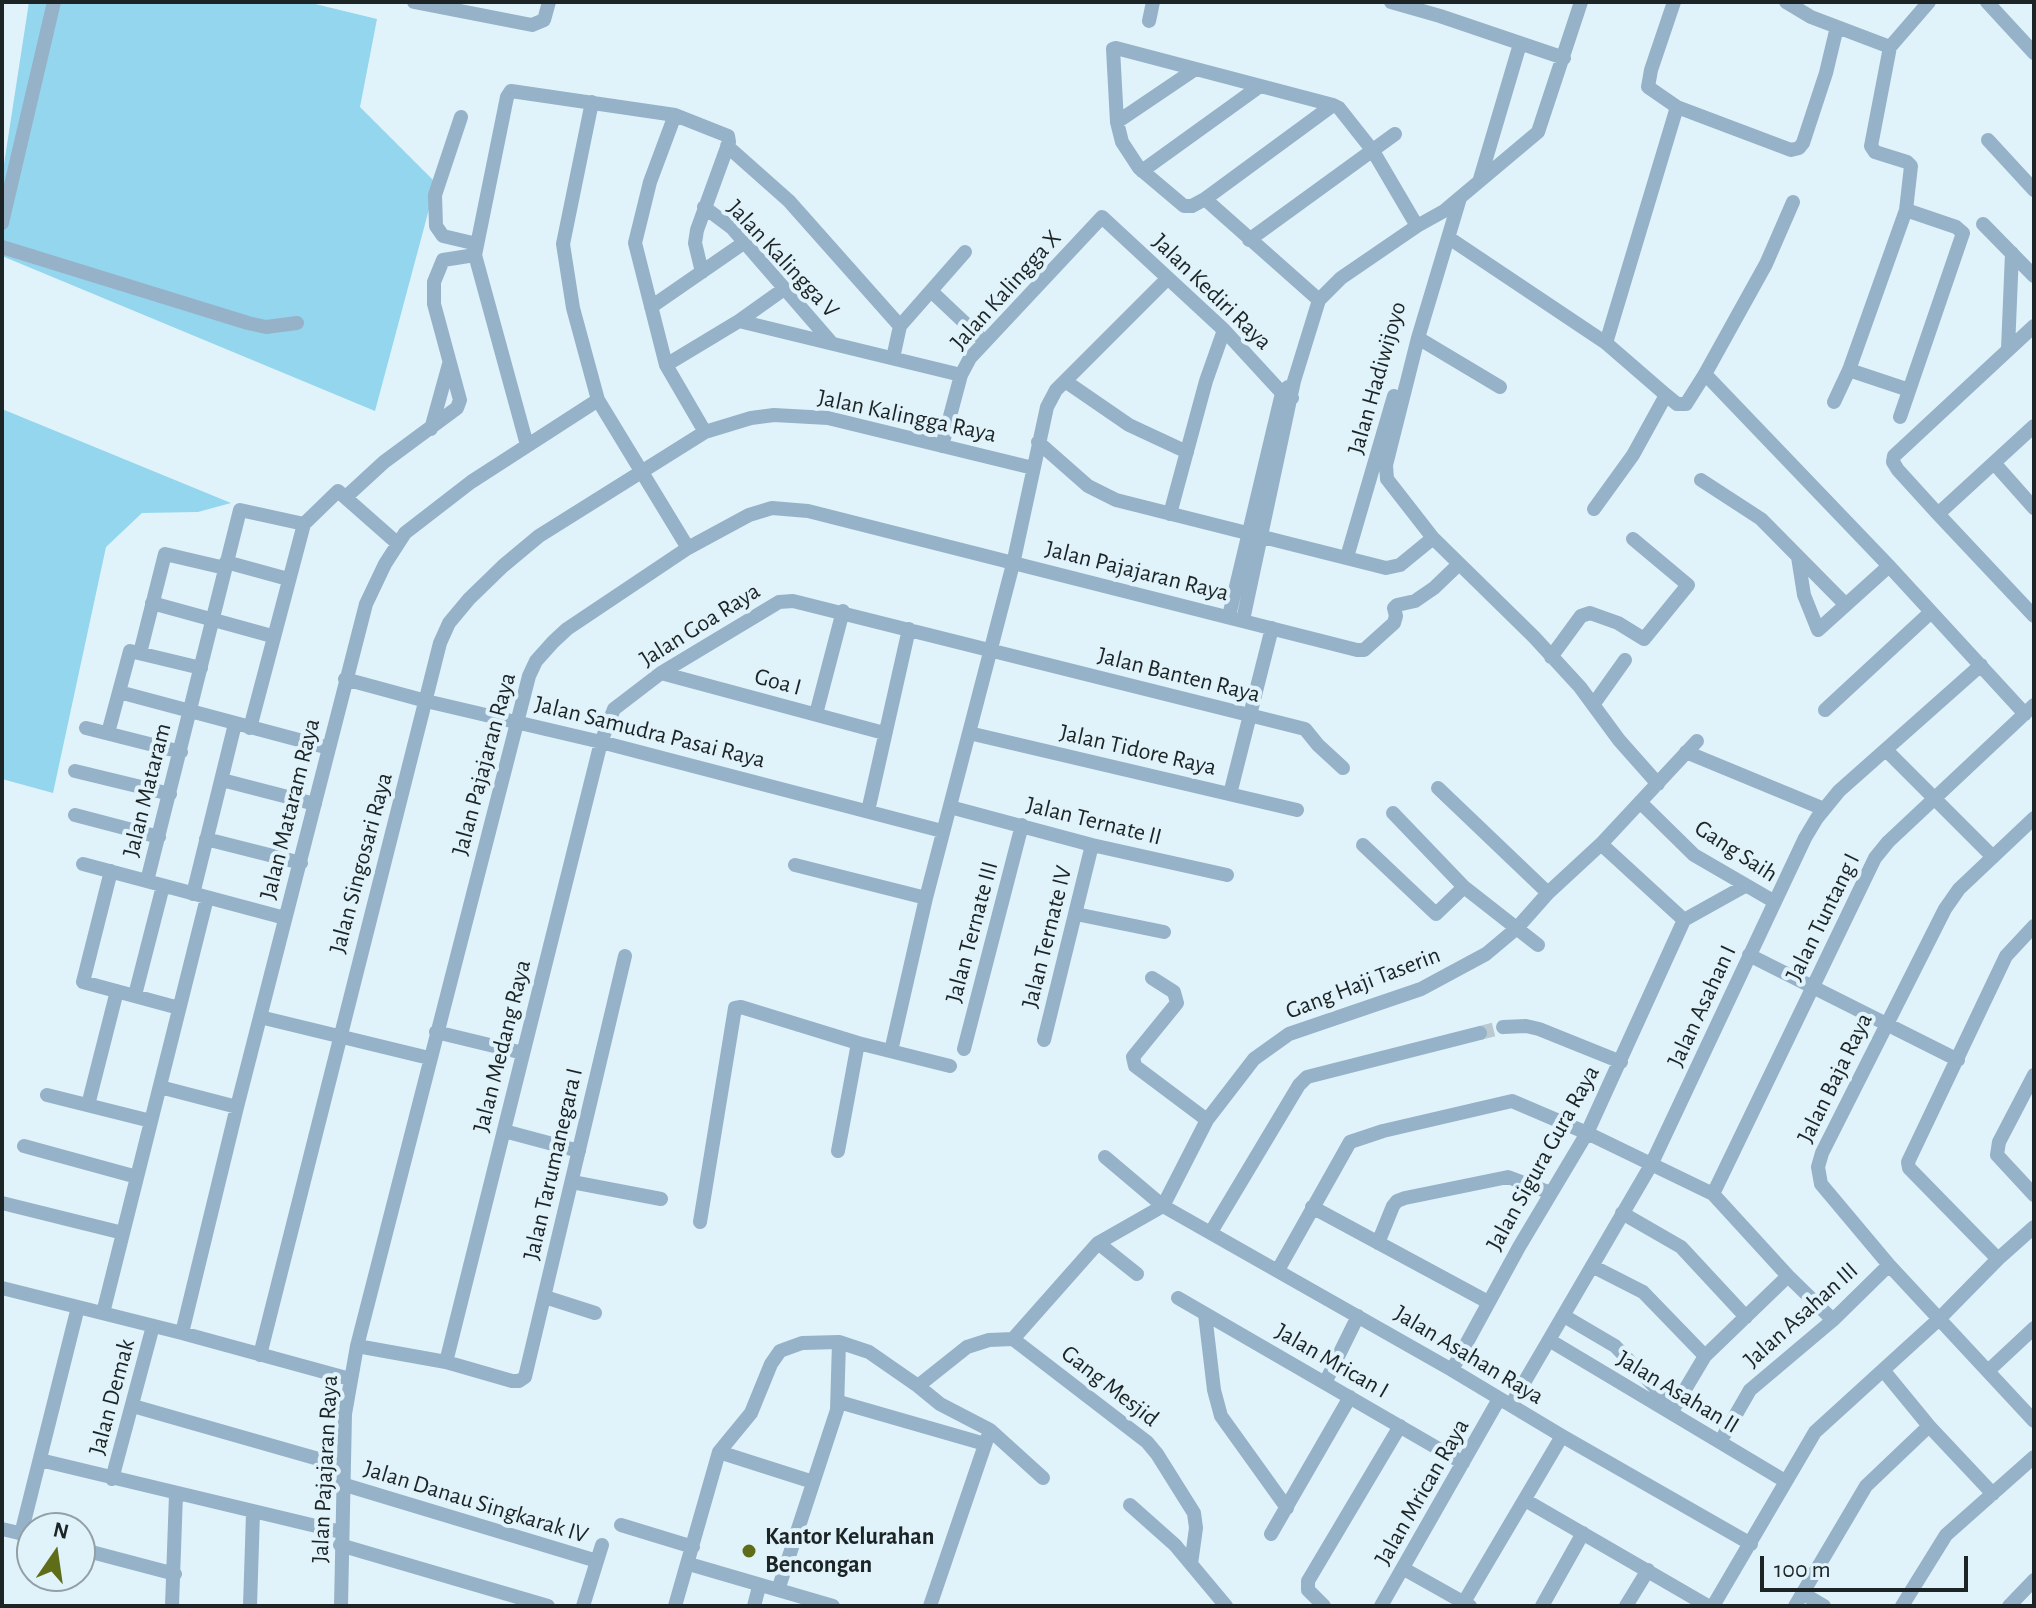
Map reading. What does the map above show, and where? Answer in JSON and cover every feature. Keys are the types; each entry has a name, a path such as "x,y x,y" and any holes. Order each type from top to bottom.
{"street":[{"path":"2,223 54,2"},
{"path":"414,2 532,25 544,20 549,2"},
{"path":"1149,21 1153,2"},
{"path":"1391,2 1442,9 1520,44 1564,58"},
{"path":"1236,618 1287,396 1319,300 1341,278 1444,211 1538,132 1581,2"},
{"path":"1674,2 1648,84 1652,91 1677,107 1791,150 1803,143 1837,27"},
{"path":"1786,2 1811,17 1890,47"},
{"path":"1834,402 1849,370 1906,210 1911,166 1875,152 1871,146 1890,47 1929,2"},
{"path":"1987,2 2034,53"},
{"path":"1479,183 1520,44"},
{"path":"1333,105 1205,199 1188,206 1177,202 1142,171 1122,142 1117,122 1113,49 1333,105 1344,112 1373,151 1417,226"},
{"path":"1117,122 1194,70"},
{"path":"1142,171 1260,86"},
{"path":"527,445 476,250 507,97 511,91 675,115 726,134 730,139 695,240 702,272"},
{"path":"592,102 564,234 563,250 573,308 598,400 688,548"},
{"path":"1606,343 1677,107"},
{"path":"675,115 650,182 635,240 666,365 705,432"},
{"path":"461,117 435,195 436,226 443,236 476,250"},
{"path":"1249,240 1395,134"},
{"path":"1988,140 2034,190"},
{"path":"727,146 789,201 900,326"},
{"path":"1460,198 1418,338 1386,475 1389,484 1433,538 1551,657 1658,784"},
{"path":"1205,199 1319,300"},
{"path":"1449,238 1606,343 1677,404 1686,404 1766,264 1793,202"},
{"name":"Jalan Kalingga V","path":"704,207 728,224 745,242 830,341"},
{"path":"1900,417 1963,233 1956,227 1906,210"},
{"name":"Jalan Hadiwijoyo","path":"1347,557 1440,241 1444,211"},
{"name":"Jalan Kediri Raya","path":"1102,217 1224,330 1287,396"},
{"name":"Jalan Kalingga X","path":"942,446 961,375 970,358 1102,217"},
{"path":"1983,224 2034,276"},
{"path":"651,307 745,242"},
{"path":"2,247 248,323 266,327 297,323"},
{"path":"347,496 384,462 431,429 449,363 434,304 436,272 443,260 476,250"},
{"path":"893,358 900,326 965,252"},
{"path":"2008,349 2012,253"},
{"path":"891,1051 942,831 1013,564 1047,407 1056,390 1167,279"},
{"path":"666,365 739,321 784,289"},
{"path":"931,291 984,341"},
{"path":"739,321 961,375"},
{"path":"2034,326 1893,459 1898,470 2034,616"},
{"path":"1170,514 1206,381 1224,330"},
{"path":"1418,338 1500,387"},
{"path":"1849,370 1909,390"},
{"path":"1705,374 1981,665 2029,709"},
{"path":"1065,381 1129,425 1187,452"},
{"path":"1594,509 1633,455 1666,395"},
{"name":"Jalan Mataram Raya","path":"182,1333 366,604 397,543 420,519 598,400"},
{"name":"Jalan Kalingga Raya","path":"641,472 705,432 751,418 803,415 840,421 1033,468"},
{"path":"1938,514 2034,426"},
{"path":"1038,442 1096,492 1116,500 1386,568 1396,567 1433,538"},
{"path":"1994,463 2034,508"},
{"name":"Jalan Singosari Raya","path":"260,1355 442,637 449,623 469,599 539,536 641,472"},
{"path":"1701,480 1761,519 1846,605"},
{"path":"103,1313 179,1008 200,896 206,839 222,780 272,636 304,524 338,491 397,543"},
{"name":"Jalan Pajajaran Raya","path":"341,1606 340,1538 345,1414 357,1346 529,676 536,661 553,642 567,629 688,548 761,510 788,508 1357,650 1364,650 1394,623 1394,608 1397,605 1415,601 1459,564"},
{"name":"Jalan Mataram","path":"147,881 240,510 304,524"},
{"path":"1551,657 1581,616 1590,613 1618,623 1644,639 1688,585 1633,539"},
{"path":"140,653 165,553 288,579"},
{"path":"1798,557 1804,595 1818,630 1889,566"},
{"name":"Jalan Goa Raya","path":"601,742 614,709 661,673 779,602 793,601 843,611 990,650"},
{"path":"152,603 272,636"},
{"path":"816,714 843,611"},
{"path":"1825,710 1931,612"},
{"path":"1230,794 1272,628"},
{"path":"868,811 909,629"},
{"name":"Jalan Banten Raya","path":"990,650 1308,730 1318,745 1343,768"},
{"path":"108,733 130,651 201,668"},
{"path":"1593,705 1625,660"},
{"name":"Jalan Asahan I","path":"1505,1402 1564,1316 1651,1165 1805,838 1839,791 1981,665"},
{"name":"Goa I","path":"661,673 884,733"},
{"name":"Jalan Samudra Pasai Raya","path":"345,679 942,831"},
{"path":"119,692 329,748"},
{"name":"Jalan Tuntang I","path":"1713,1194 1875,858 1888,842 2029,709"},
{"path":"86,728 181,752"},
{"name":"Jalan Tidore Raya","path":"969,733 1297,810"},
{"name":"Jalan Medang Raya","path":"446,1362 601,742"},
{"name":"Gang Haji Taserin","path":"1163,1206 1207,1120 1254,1059 1278,1040 1432,984 1486,954 1517,928 1548,893 1601,844 1692,747 1824,809"},
{"path":"1886,750 1993,857"},
{"path":"75,771 170,794"},
{"path":"222,780 315,804"},
{"path":"1438,788 1548,893"},
{"name":"Gang Saih","path":"1640,802 1681,845 1775,902"},
{"name":"Jalan Ternate II","path":"950,807 1092,845 1227,875"},
{"path":"1393,813 1464,887 1538,945"},
{"path":"75,815 159,837"},
{"name":"Jalan Baja Raya","path":"2034,818 1959,889 1945,909 1822,1153 1818,1173 1821,1184 1889,1265 2034,1421"},
{"name":"Jalan Ternate III","path":"964,1049 1022,825"},
{"path":"206,839 301,863"},
{"path":"1601,844 1684,920 1745,886"},
{"name":"Jalan Ternate IV","path":"1044,1040 1092,845"},
{"path":"1363,845 1436,914 1464,887"},
{"path":"83,864 285,918"},
{"path":"795,865 926,898"},
{"path":"111,871 83,982 179,1008"},
{"path":"135,995 163,886"},
{"path":"1076,914 1164,932"},
{"name":"Jalan Sigura Gura Raya","path":"1452,1370 1587,1133 1684,920"},
{"path":"1998,1259 1908,1165 2006,956 2034,926"},
{"path":"1749,955 1958,1060"},
{"name":"Jalan Tarumanegara I","path":"446,1362 521,1381 527,1374 625,956"},
{"path":"1152,978 1174,992 1177,1003 1133,1057 1135,1066 1207,1120"},
{"path":"88,1105 117,991"},
{"path":"700,1222 735,1008 741,1007 858,1043 950,1066"},
{"path":"260,1017 429,1058"},
{"path":"1503,1027 1539,1029 1621,1062"},
{"path":"436,1032 523,1053"},
{"path":"1211,1232 1299,1085 1307,1077 1480,1033"},
{"path":"838,1151 858,1043"},
{"path":"2034,1075 1999,1142 1997,1155 2034,1195"},
{"path":"160,1087 237,1107"},
{"path":"47,1095 151,1121"},
{"path":"1278,1270 1350,1142 1383,1131 1512,1101 1587,1133 1713,1194 1833,1320"},
{"path":"504,1131 579,1151"},
{"path":"24,1146 137,1177"},
{"name":"Jalan Asahan Raya","path":"1105,1157 1163,1206 1751,1544"},
{"path":"1378,1243 1393,1206 1405,1198 1508,1177 1551,1193"},
{"path":"572,1182 661,1199"},
{"path":"2,1203 123,1233"},
{"path":"918,1386 967,1347 989,1340 1013,1339 1098,1243 1163,1206"},
{"path":"1312,1207 1488,1302"},
{"path":"1622,1213 1681,1247 1746,1317"},
{"path":"1525,1500 1710,1606 1751,1544 1815,1432 2034,1227"},
{"path":"1098,1243 1137,1274"},
{"name":"Jalan Asahan III","path":"1720,1442 1750,1390 1833,1320 1889,1265"},
{"path":"1592,1266 1643,1292 1705,1356"},
{"path":"1564,1316 1603,1337 1672,1410 1705,1356 1788,1276"},
{"path":"2,1288 350,1379"},
{"path":"545,1297 595,1313"},
{"name":"Jalan Mrican I","path":"1178,1298 1463,1463"},
{"path":"31,1512 40,1460 78,1307"},
{"path":"1205,1314 1214,1390 1221,1416 1287,1508"},
{"path":"1325,1383 1358,1316"},
{"name":"Jalan Demak","path":"112,1479 153,1326"},
{"path":"1988,1371 2034,1328"},
{"name":"Gang Mesjid","path":"1013,1339 1147,1442 1157,1454 1194,1513 1196,1536 1191,1564"},
{"name":"Jalan Asahan II","path":"1549,1340 1672,1410 1785,1481"},
{"path":"778,1590 839,1402 839,1342"},
{"path":"675,1606 719,1452 751,1413 771,1364 780,1351 802,1343 839,1342 869,1352 1043,1478"},
{"path":"357,1346 446,1362"},
{"path":"1614,1379 1628,1360"},
{"path":"1883,1370 1929,1426 1993,1494"},
{"path":"1271,1534 1350,1397"},
{"path":"839,1402 987,1437"},
{"name":"Jalan Mrican Raya","path":"1381,1606 1463,1463 1505,1402"},
{"path":"133,1406 343,1466"},
{"path":"1318,1605 1308,1590 1308,1581 1400,1426"},
{"path":"1824,1606 1798,1600 1866,1486 1929,1426"},
{"path":"1404,1569 1468,1604 1562,1436"},
{"path":"930,1606 987,1437"},
{"path":"719,1452 813,1482"},
{"path":"1902,1606 1946,1535 2034,1457"},
{"path":"40,1460 340,1538 548,1606"},
{"name":"Jalan Danau Singkarak IV","path":"342,1484 597,1561"},
{"path":"172,1606 176,1494"},
{"path":"1130,1505 1175,1545 1226,1606"},
{"path":"250,1606 253,1513"},
{"path":"621,1525 693,1547"},
{"path":"1542,1606 1583,1533"},
{"path":"583,1606 602,1545"},
{"path":"96,1553 175,1574"},
{"path":"689,1564 824,1605"},
{"path":"1626,1606 1648,1570"},
{"path":"2009,1606 2034,1580"},
{"path":"754,1606 759,1587"}],"shaded area":[{"path":"29,2 307,2 377,19 360,107 436,183 375,411 2,256 2,177"},
{"path":"2,409 231,503 198,512 142,513 106,547 53,793 2,779"}],"tunnel":[{"path":"1480,1033 1503,1027"}],"place":[{"name":"Kantor Kelurahan Bencongan","path":"749,1551"}]}
